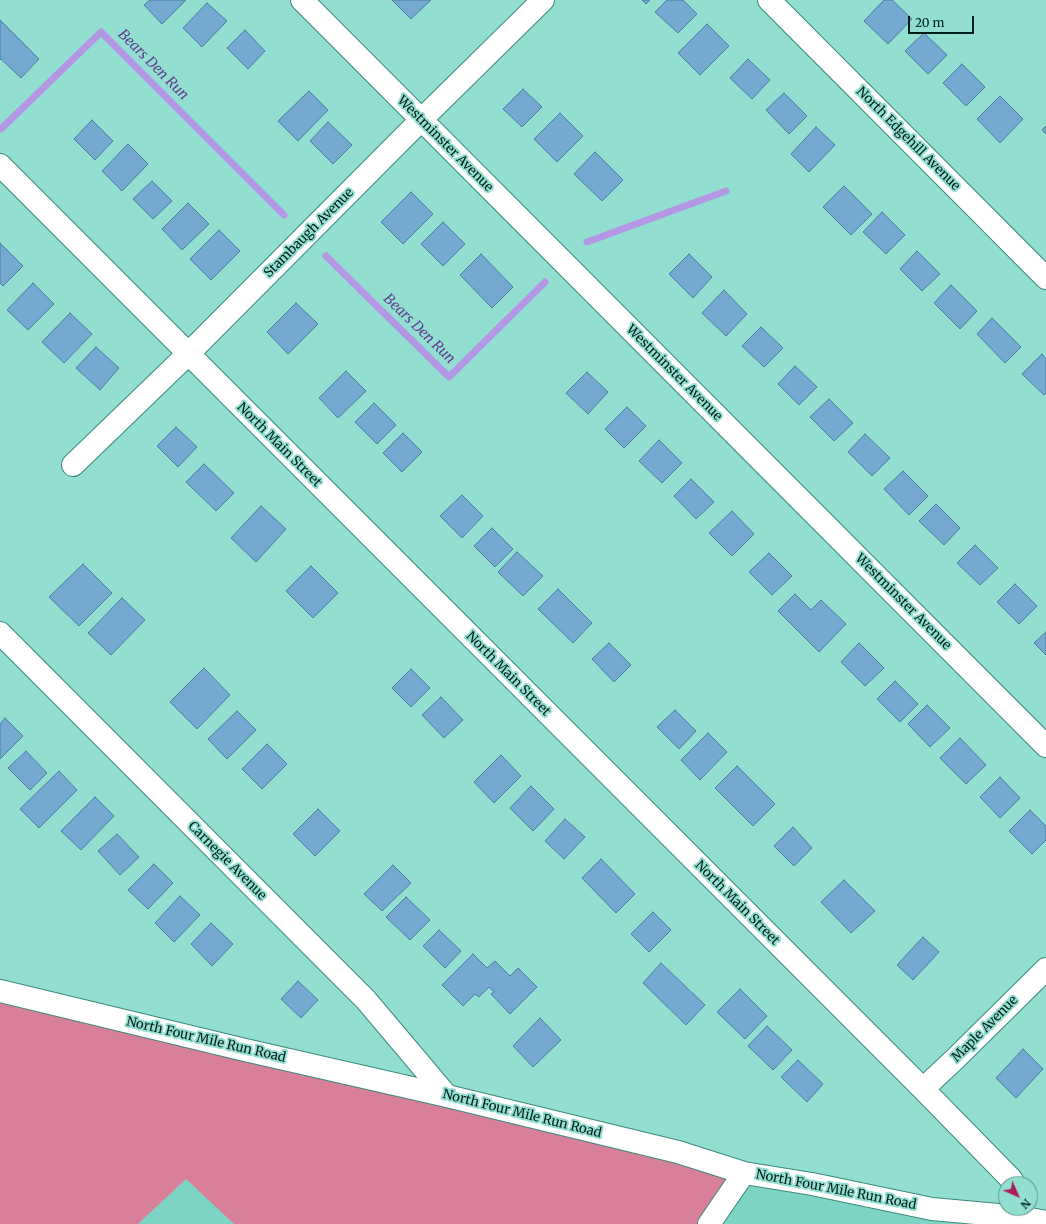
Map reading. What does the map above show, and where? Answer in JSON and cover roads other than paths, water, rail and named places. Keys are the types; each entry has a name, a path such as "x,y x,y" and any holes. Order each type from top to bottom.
{"street":[{"name":"Westminster Avenue","path":"302,0 1046,746"},
{"name":"Stambaugh Avenue","path":"73,465 188,354 543,0"},
{"name":"North Edgehill Avenue","path":"769,0 1046,278"},
{"name":"North Main Street","path":"0,165 1008,1176"},
{"name":"Carnegie Avenue","path":"0,633 366,1000 447,1096"},
{"name":"Maple Avenue","path":"923,1089 1046,968"},
{"name":"North Four Mile Run Road","path":"0,991 678,1152 744,1173 812,1184 932,1209 998,1212"},
{"path":"709,1224 744,1173"},
{"name":"North Four Mile Run Road","path":"1029,1216 1046,1222"}],"waterway":[{"name":"Bears Den Run","path":"1,129 101,32 284,215"},
{"name":"Bears Den Run","path":"587,242 726,191"},
{"name":"Bears Den Run","path":"326,256 449,377 545,282"}]}
